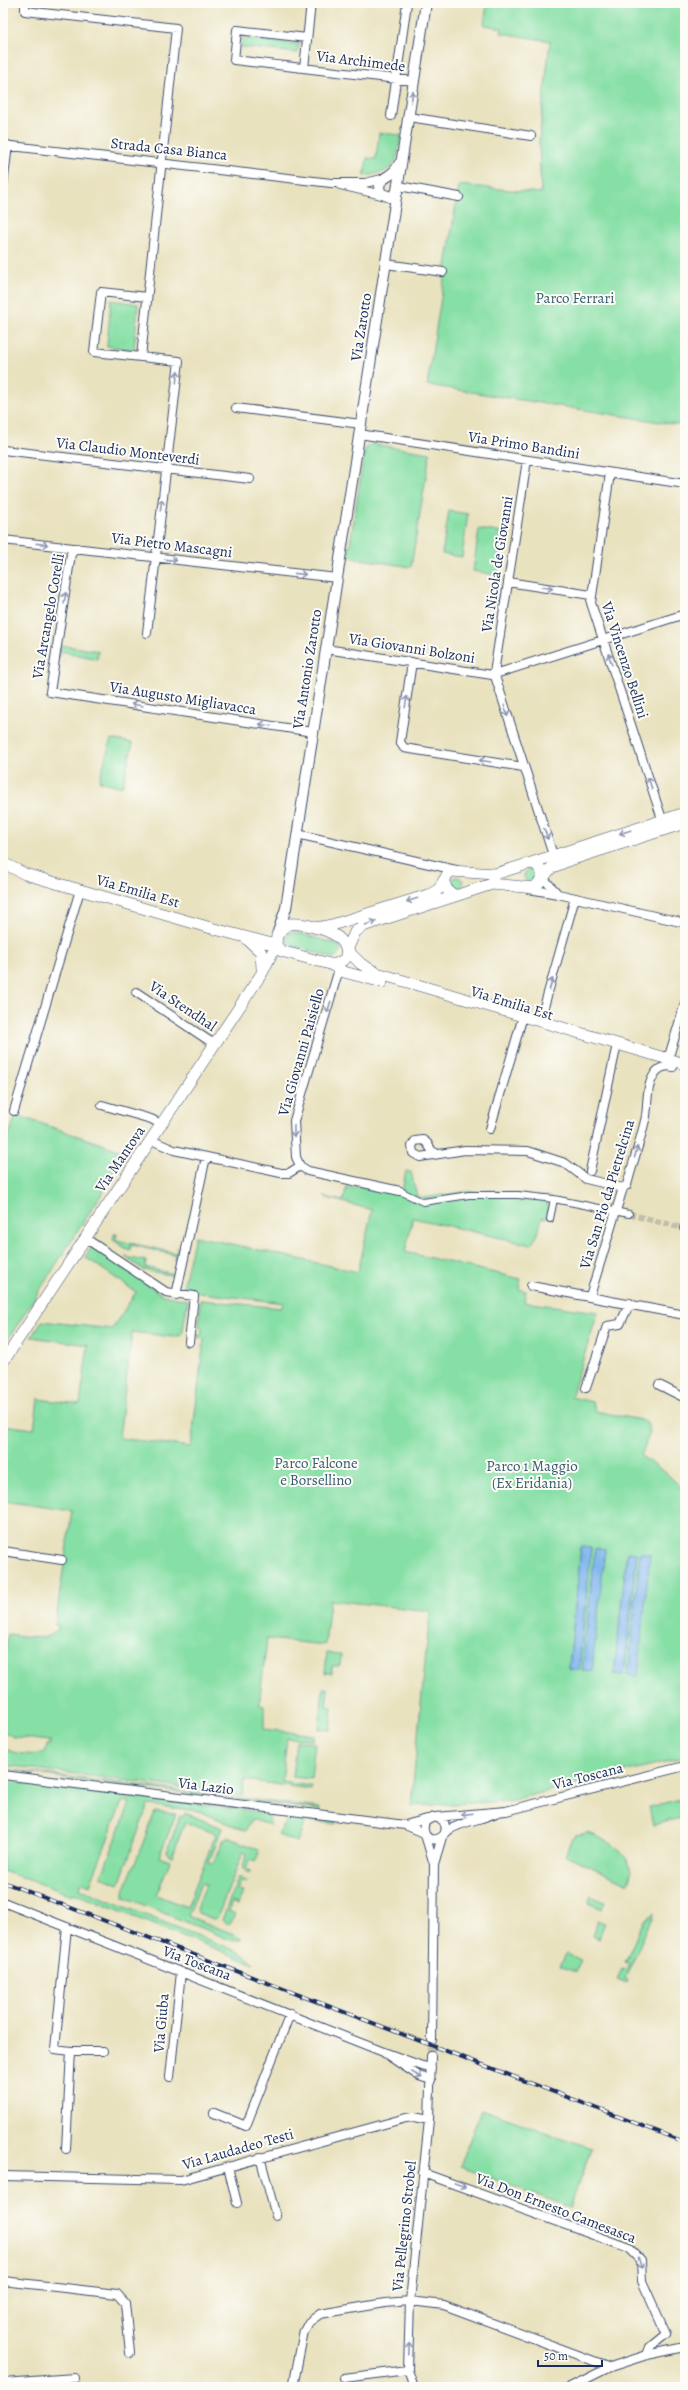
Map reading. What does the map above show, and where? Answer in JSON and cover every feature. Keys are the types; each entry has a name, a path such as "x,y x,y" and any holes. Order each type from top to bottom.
{"main road":[{"path":"335,967 345,959 347,950 355,932 363,926 482,886 497,883 524,888 534,888 551,868 664,825 685,813"},
{"path":"309,927 332,925 431,894 439,889 451,871 457,870 472,873 495,874 553,855 664,825 685,823"},
{"name":"Via Emilia Est","path":"3,863 24,874 243,936 276,940"},
{"path":"531,863 540,869 543,878"},
{"name":"Via Emilia Est","path":"3,873 24,874"},
{"path":"445,879 447,889 455,895"},
{"name":"Via Emilia Est","path":"276,940 288,924 309,927 339,936 344,941 347,950 360,964 373,972 616,1047 661,1056 685,1064"},
{"path":"243,936 261,952 263,958 262,973"},
{"name":"Via Emilia Est","path":"276,940 281,951 290,954 522,1019 540,1021 685,1070"},
{"name":"Via Mantova","path":"262,973 276,940"},
{"name":"Via Mantova","path":"3,1362 262,973 275,960 290,954"}],"street":[{"path":"25,3 24,11 176,28 141,357"},
{"name":"Via Archimede","path":"304,68 311,3"},
{"path":"391,116 407,3"},
{"name":"Via Zarotto","path":"360,429 392,225 393,183 404,149 426,3"},
{"name":"Via Archimede","path":"307,38 237,30 234,60 414,81"},
{"path":"409,117 530,136"},
{"path":"3,185 5,145"},
{"name":"Strada Casa Bianca","path":"5,145 331,183 384,196"},
{"name":"Strada Casa Bianca","path":"331,183 393,183"},
{"path":"384,196 390,198 393,183 459,197"},
{"name":"Via Zarotto","path":"392,225 384,196 378,188 393,183"},
{"path":"386,264 443,272"},
{"path":"147,297 101,292 94,352 179,361 165,469 147,633"},
{"name":"Via Primo Bandini","path":"236,408 527,460 685,484"},
{"name":"Via Antonio Zarotto","path":"276,940 286,908 297,834 308,731 326,649 360,429"},
{"name":"Via Claudio Monteverdi","path":"3,450 250,479"},
{"name":"Via Nicola de Giovanni","path":"494,673 527,460"},
{"name":"Via Vincenzo Bellini","path":"610,473 591,603 664,825"},
{"name":"Via Pietro Mascagni","path":"3,540 337,578"},
{"name":"Via Arcangelo Corelli","path":"50,692 71,554 77,548"},
{"path":"508,582 591,595"},
{"path":"553,855 523,767 494,673 685,614"},
{"name":"Via Giovanni Bolzoni","path":"326,649 494,673"},
{"path":"412,662 400,742 404,748 523,767"},
{"name":"Via Augusto Migliavacca","path":"50,692 308,731"},
{"path":"297,834 457,870"},
{"path":"435,866 445,879"},
{"path":"543,878 558,894"},
{"path":"524,888 558,894 685,923"},
{"path":"14,1111 80,890"},
{"path":"540,1021 575,898"},
{"path":"286,908 296,921 309,927"},
{"name":"Via Giovanni Paisiello","path":"300,1166 295,1150 294,1119 335,967"},
{"name":"Via Stendhal","path":"136,992 214,1044"},
{"path":"661,1056 667,1056 670,1053 685,1003"},
{"path":"490,1129 522,1019"},
{"path":"590,1171 616,1047"},
{"name":"Via San Pio da Pietrelcina","path":"590,1296 623,1188 627,1184 646,1115 649,1089 654,1075 663,1067 673,1067"},
{"path":"102,1105 151,1119 161,1124"},
{"path":"151,1140 165,1147 284,1173 300,1166 312,1172 400,1191 423,1202 488,1194 554,1199 629,1214"},
{"path":"438,1154 487,1150 528,1151 565,1163 586,1179 623,1188"},
{"path":"176,1294 206,1157"},
{"path":"550,1219 554,1199"},
{"path":"85,1238 163,1290 176,1294 194,1296 189,1342"},
{"path":"531,1286 630,1303 685,1315"},
{"path":"586,1388 607,1326 620,1324 630,1303"},
{"path":"659,1386 685,1398"},
{"path":"3,1551 62,1560"},
{"name":"Via Toscana","path":"443,1836 457,1826 497,1813 685,1766"},
{"name":"Via Lazio","path":"3,1775 405,1825 425,1834"},
{"name":"Via Toscana","path":"428,1820 436,1817 497,1813"},
{"path":"432,2040 434,1864 446,1830 445,1823 436,1817"},
{"path":"428,1820 424,1826 425,1834 434,1864"},
{"name":"Via Lazio","path":"405,1825 428,1820"},
{"path":"425,1834 433,1840 443,1836"},
{"name":"Via Toscana","path":"3,1902 381,2051"},
{"path":"68,1928 65,1938 55,2050 103,2051"},
{"name":"Via Giuba","path":"170,2078 181,1972"},
{"path":"214,2113 246,2126 290,2014"},
{"path":"66,2149 71,2051"},
{"path":"381,2051 418,2065 431,2068 432,2056"},
{"path":"381,2051 419,2076 431,2080"},
{"name":"Via Pellegrino Strobel","path":"414,2387 408,2370 410,2301 429,2120 431,2068"},
{"name":"Via Laudadeo Testi","path":"3,2176 174,2181 194,2178 260,2157 408,2117 429,2120"},
{"path":"260,2157 276,2216"},
{"path":"228,2167 237,2203"},
{"name":"Via Don Ernesto Camesasca","path":"423,2173 622,2245 635,2252 642,2264 642,2281 666,2334 650,2347 647,2355"},
{"path":"3,2281 117,2294 125,2303 130,2353"},
{"path":"293,2387 304,2331 309,2322 320,2314 385,2303 410,2301 444,2305 610,2367"},
{"path":"570,2387 610,2367 647,2355 685,2347"},
{"path":"344,2378 408,2370"},
{"path":"3,2383 75,2378"}],"green space":[{"name":"Parco Ferrari","path":"487,3 685,3 685,426 427,385 459,185 541,193 539,141 550,41 501,33 502,28 484,25"},
{"path":"242,38 299,44 298,53 241,47"},
{"path":"379,133 401,135 396,160 389,169 383,172 364,176 367,158 376,159"},
{"path":"111,300 138,304 134,350 107,346"},
{"path":"372,444 430,453 411,567 348,557 365,449"},
{"path":"449,511 468,514 462,557 442,554"},
{"path":"479,529 504,533 497,575 473,571"},
{"path":"60,645 98,651 97,659 61,651 59,657"},
{"path":"111,739 133,743 122,787 99,781"},
{"path":"532,870 535,871 535,881 528,882 525,881 524,874 525,871"},
{"path":"457,877 461,879 463,883 461,887 457,889 453,887 451,883 453,879"},
{"path":"295,932 337,944 340,947 341,952 334,958 290,945 287,943 287,936 289,933"},
{"path":"16,1115 128,1153 3,1347 3,1153"},
{"path":"406,1171 411,1172 417,1196 424,1198 464,1192 493,1191 550,1197 546,1218 542,1217 538,1234 531,1245 413,1218 405,1252 521,1279 519,1289 526,1291 524,1302 598,1312 571,1397 592,1402 595,1411 646,1421 650,1432 641,1456 665,1472 685,1491 685,1757 508,1801 411,1806 430,1611 330,1600 325,1645 267,1639 260,1697 260,1705 264,1706 264,1729 314,1735 313,1740 287,1738 282,1782 312,1786 311,1789 244,1780 242,1795 3,1765 3,1739 6,1749 20,1753 43,1753 46,1751 47,1745 50,1745 50,1741 14,1737 3,1731 3,1667 8,1634 36,1638 43,1637 55,1632 59,1626 55,1625 72,1511 3,1501 3,1425 34,1429 38,1399 80,1404 88,1345 31,1337 42,1321 112,1329 136,1292 85,1257 92,1247 163,1295 188,1300 182,1335 173,1337 132,1332 119,1438 191,1447 204,1339 198,1337 196,1334 202,1334 202,1328 199,1327 200,1300 281,1308 284,1303 185,1291 183,1287 195,1236 358,1272 372,1210 324,1197 343,1201 347,1187 355,1188 356,1185 401,1195","holes":["581,1547 591,1548 579,1670 569,1669","627,1552 637,1553 624,1675 614,1674"]},
{"path":"114,1234 117,1234 116,1240 176,1253 177,1247 180,1248 177,1260 174,1260 175,1255 131,1245 130,1250 127,1249 113,1240"},
{"path":"125,1257 146,1261 145,1267 174,1274 174,1276 144,1270"},
{"path":"327,1653 341,1654 340,1666 332,1666 332,1673 325,1673"},
{"path":"323,1688 328,1689 326,1706 332,1706 330,1730 319,1729"},
{"path":"296,1741 315,1743 311,1779 292,1777"},
{"path":"3,1769 93,1780 93,1782"},
{"path":"3,1780 269,1813 270,1825 251,1819 246,1831 199,1811 148,1805 119,1884 101,1877 130,1803 122,1802 90,1885 82,1882 80,1889 244,1954 254,1964 73,1893 72,1895 3,1871"},
{"path":"96,1780 320,1808 320,1810 96,1782"},
{"path":"681,1799 685,1817 653,1825 649,1807"},
{"path":"155,1812 176,1814 159,1857 170,1861 156,1895 187,1907 216,1834 185,1822 172,1857 168,1855 167,1852 180,1816 183,1817 185,1813 222,1828 209,1862 214,1863 224,1839 227,1837 257,1849 259,1853 255,1862 249,1860 246,1869 251,1871 248,1873 242,1868 247,1854 243,1852 217,1918 213,1919 198,1913 196,1909 206,1885 201,1883 188,1916 241,1937 240,1940 228,1939 124,1897 124,1891"},
{"path":"292,1815 336,1821 336,1824 306,1820 297,1842 278,1835"},
{"path":"587,1833 608,1842 625,1857 632,1871 628,1884 566,1855 574,1835"},
{"path":"241,1876 247,1883 241,1881 237,1890 243,1892 238,1905 232,1902 229,1911 235,1914 231,1923 228,1925 222,1920 238,1878"},
{"path":"591,1896 605,1902 602,1909 588,1903"},
{"path":"654,1913 625,1979 628,1980 627,1983 617,1979 622,1969 626,1971 629,1964 625,1962 644,1920"},
{"path":"598,1920 605,1923 598,1939 592,1936"},
{"path":"566,1954 581,1961 575,1972 560,1966"},
{"path":"481,2109 591,2148 570,2207 460,2167"}],"water":[{"path":"581,1547 591,1548 579,1670 569,1669"},
{"path":"595,1548 605,1549 592,1671 582,1670"},
{"path":"627,1552 637,1553 624,1675 614,1674"},
{"path":"640,1553 650,1554 638,1676 628,1675"}],"tunnel":[{"path":"629,1214 683,1228"},
{"path":"431,2056 432,2040"}],"railway":[{"path":"3,1882 685,2142"}],"park label":[{"name":"Parco Falcone e Borsellino","path":"316,1472"},
{"name":"Parco 1 Maggio (Ex Eridania)","path":"532,1474"}]}
